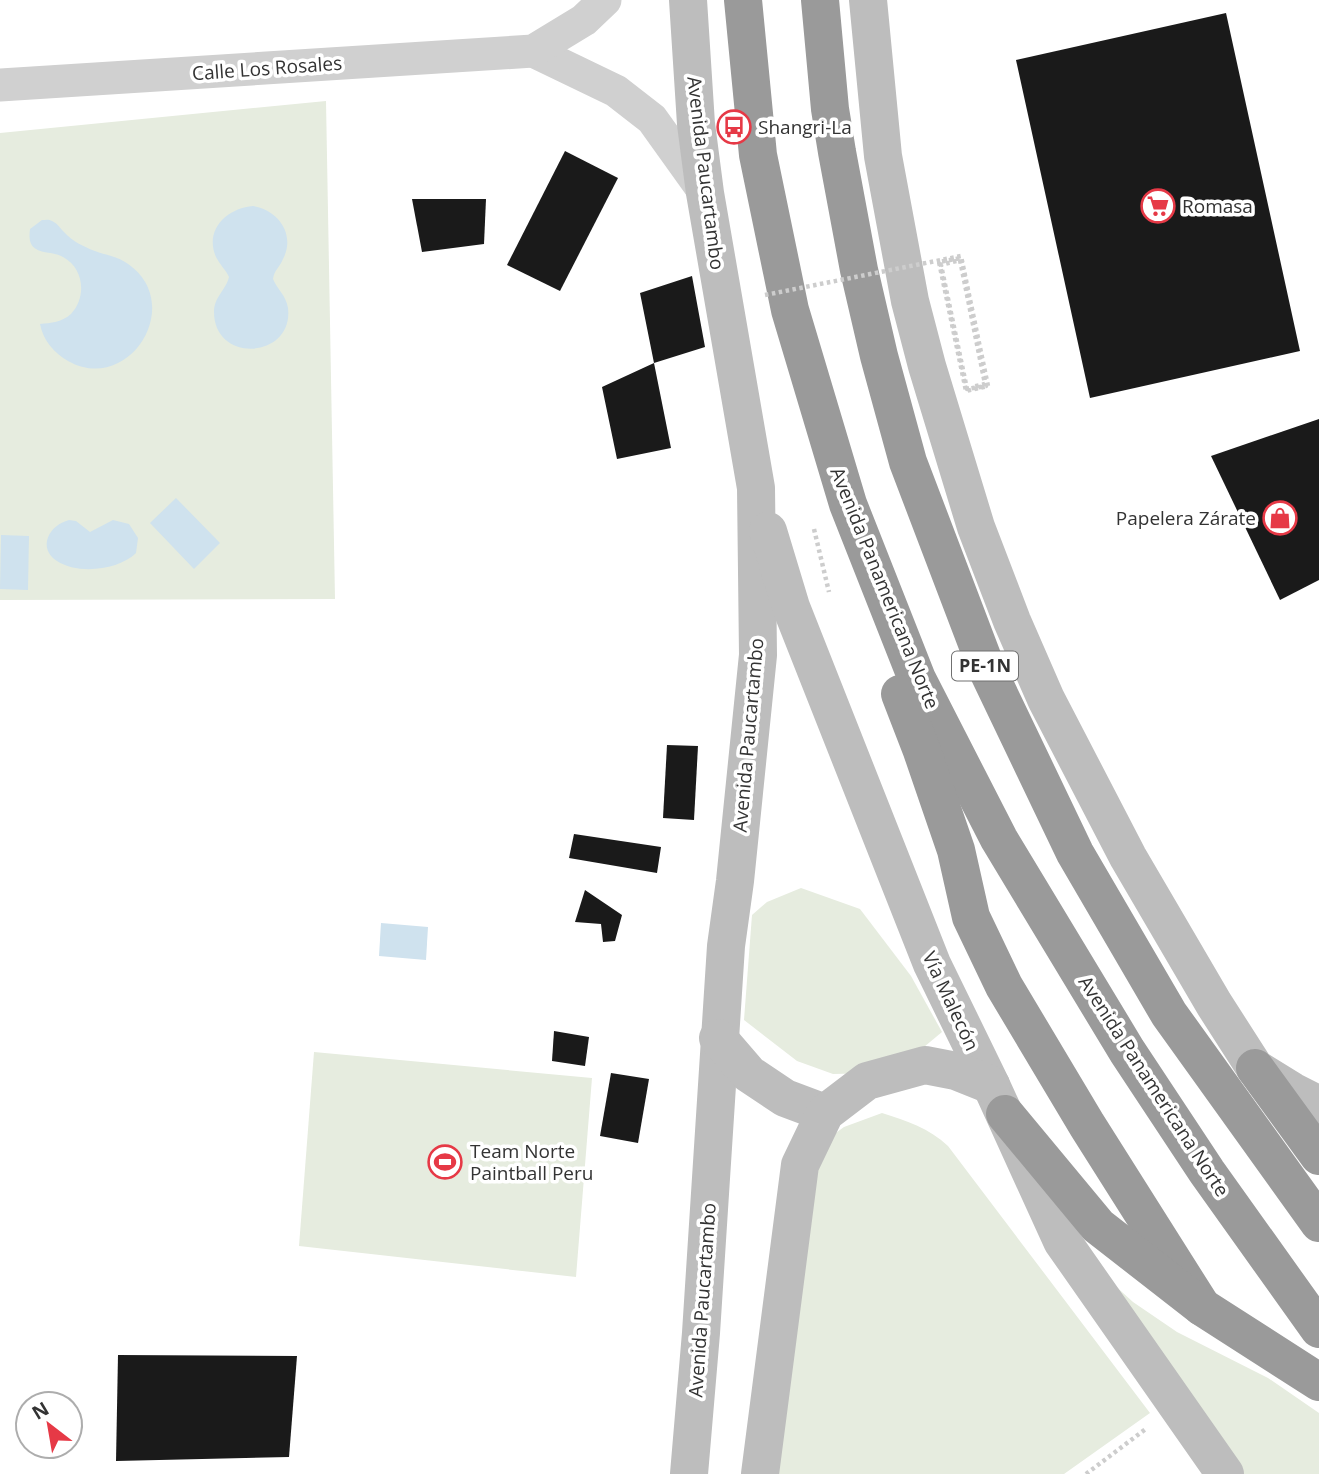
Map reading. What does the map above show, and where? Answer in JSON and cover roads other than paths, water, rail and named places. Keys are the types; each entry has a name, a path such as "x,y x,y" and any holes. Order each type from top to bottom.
{"highway":[{"name":"Avenida Panamericana Norte","path":"743,0 758,155 783,276 816,400 848,504 917,679 999,839 1127,1051 1207,1172 1319,1329"},
{"name":"PE-1N","path":"820,0 830,109 837,152 878,356 908,461 986,667 1075,853 1169,1014 1319,1223"},
{"path":"848,504 863,588 956,850 971,917 1004,986 1087,1125 1202,1307"},
{"path":"1255,1068 1319,1157"},
{"path":"998,1100 1098,1226 1202,1307 1319,1382"}],"main road":[{"name":"Avenida Paucartambo","path":"688,0 696,124 705,193 756,488 758,655 718,1038 702,1320 689,1474"},
{"path":"868,0 883,156 898,240 927,366 976,527 1032,666 1084,774 1174,939 1255,1068 1319,1105"},
{"name":"Vía Malecón","path":"756,488 791,607 932,964 1062,1241 1225,1474"},
{"path":"718,1038 749,1074 785,1098 825,1113"},
{"path":"760,1474 800,1166 825,1113 867,1081 925,1065 957,1071 998,1100"}],"street":[{"name":"Calle Los Rosales","path":"0,85 533,51 584,20 605,0"},
{"name":"Calle Los Rosales","path":"533,51 616,91 652,119 705,193"}],"water":[{"path":"253,206 270,212 286,232 286,250 273,279 288,308 287,325 279,337 267,345 253,349 239,347 226,340 217,329 215,307 229,277 216,257 213,238 220,222 227,216"},
{"path":"42,220 54,222 82,246 122,260 143,279 151,299 151,320 143,339 130,355 112,366 91,368 68,361 46,341 40,324 52,323 71,314 79,299 81,283 70,262 60,255 39,251 32,245 30,229"},
{"path":"176,498 220,543 194,569 150,523"},
{"path":"69,520 76,521 90,532 113,520 129,524 138,538 136,553 129,559 98,569 76,568 57,561 48,550 48,538 56,527"},
{"path":"1,535 29,536 28,590 0,589"},
{"path":"381,923 428,927 426,960 379,956"}],"place":[{"name":"Shangri-La","path":"734,127"},
{"name":"Romasa","path":"1158,206"},
{"name":"Papelera Zárate","path":"1280,518"},
{"name":"Team Norte Paintball Peru","path":"445,1162"}]}
